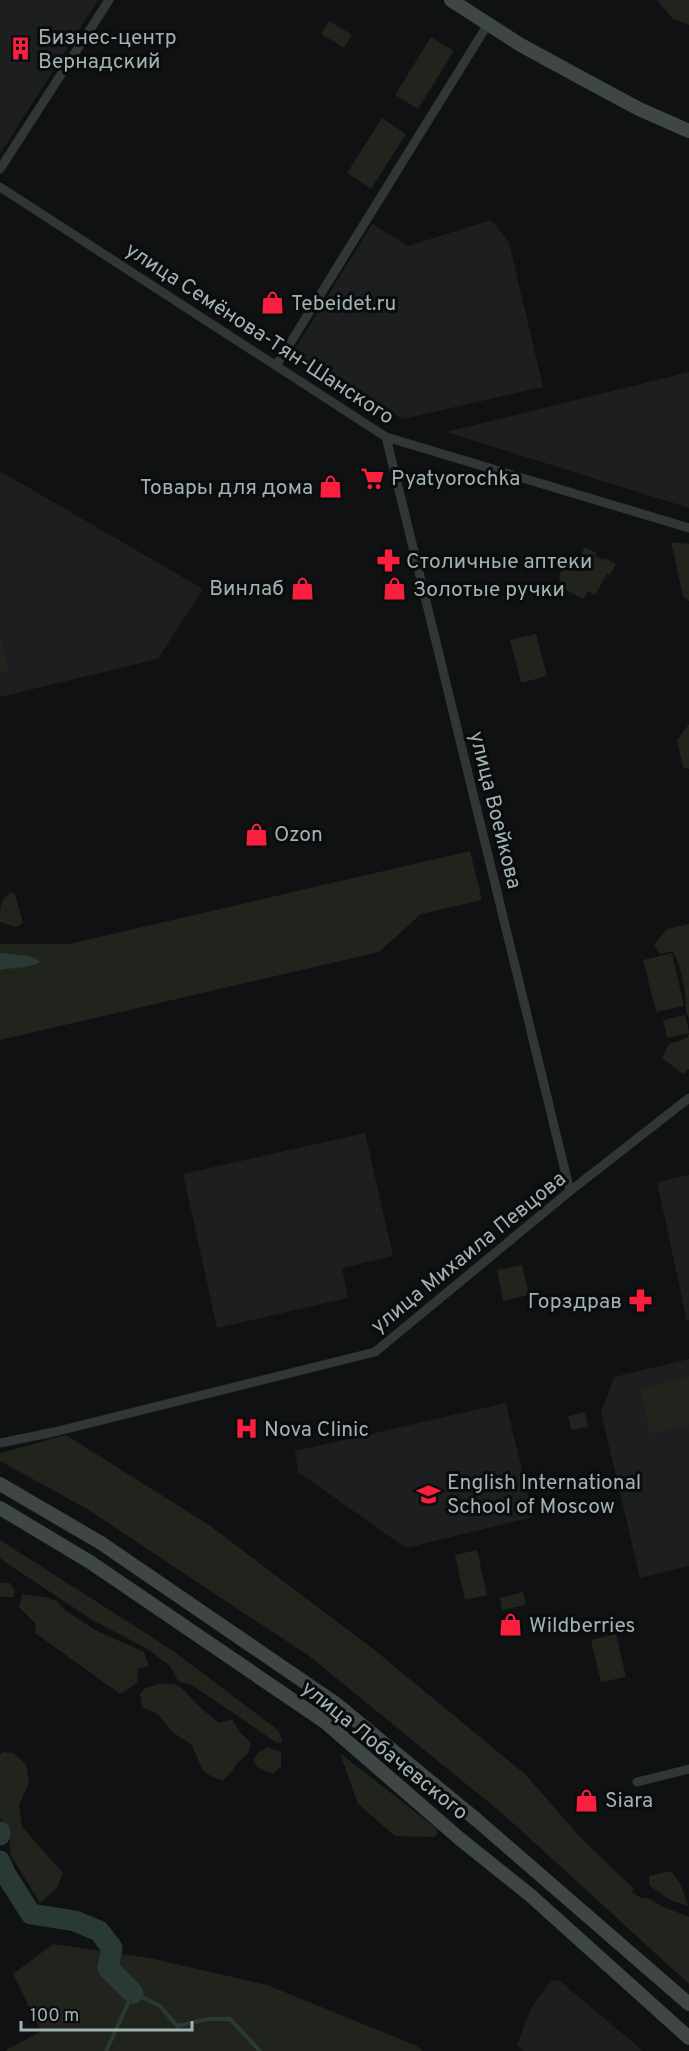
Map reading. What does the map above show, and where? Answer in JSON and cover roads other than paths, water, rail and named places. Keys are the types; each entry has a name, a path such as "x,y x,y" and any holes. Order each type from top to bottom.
{"main road":[{"path":"450,0 519,44 639,109 689,131"},
{"name":"улица Лобачевского","path":"0,1484 101,1543 335,1703 486,1828 689,2004"},
{"name":"улица Лобачевского","path":"0,1508 90,1562 325,1722 451,1831 530,1895 689,2038"}],"street":[{"path":"0,169 109,0"},
{"path":"276,366 488,24"},
{"name":"улица Семёнова-Тян-Шанского","path":"0,187 386,437 689,528"},
{"name":"улица Воейкова","path":"386,437 570,1191"},
{"name":"улица Михаила Певцова","path":"0,1443 54,1432 375,1352 570,1191 689,1098"},
{"path":"637,1782 689,1769"}],"waterway":[{"path":"0,1861 31,1914 75,1921 99,1931 112,1948 108,1968 133,1993"},
{"path":"106,2051 133,1993 160,2006 177,2026 209,2019 230,2019 260,2051"}],"place":[{"name":"Бизнес-центр Вернадский","path":"20,49"},
{"name":"Tebeidet.ru","path":"273,303"},
{"name":"Pyatyorochka","path":"373,478"},
{"name":"Товары для дома","path":"331,487"},
{"name":"Столичные аптеки","path":"388,561"},
{"name":"Винлаб","path":"302,588"},
{"name":"Золотые ручки","path":"395,589"},
{"name":"Ozon","path":"256,834"},
{"name":"Горздрав","path":"640,1301"},
{"name":"Nova Clinic","path":"246,1429"},
{"name":"English International School of Moscow","path":"429,1494"},
{"name":"Wildberries","path":"511,1625"},
{"name":"Siara","path":"587,1800"}]}
